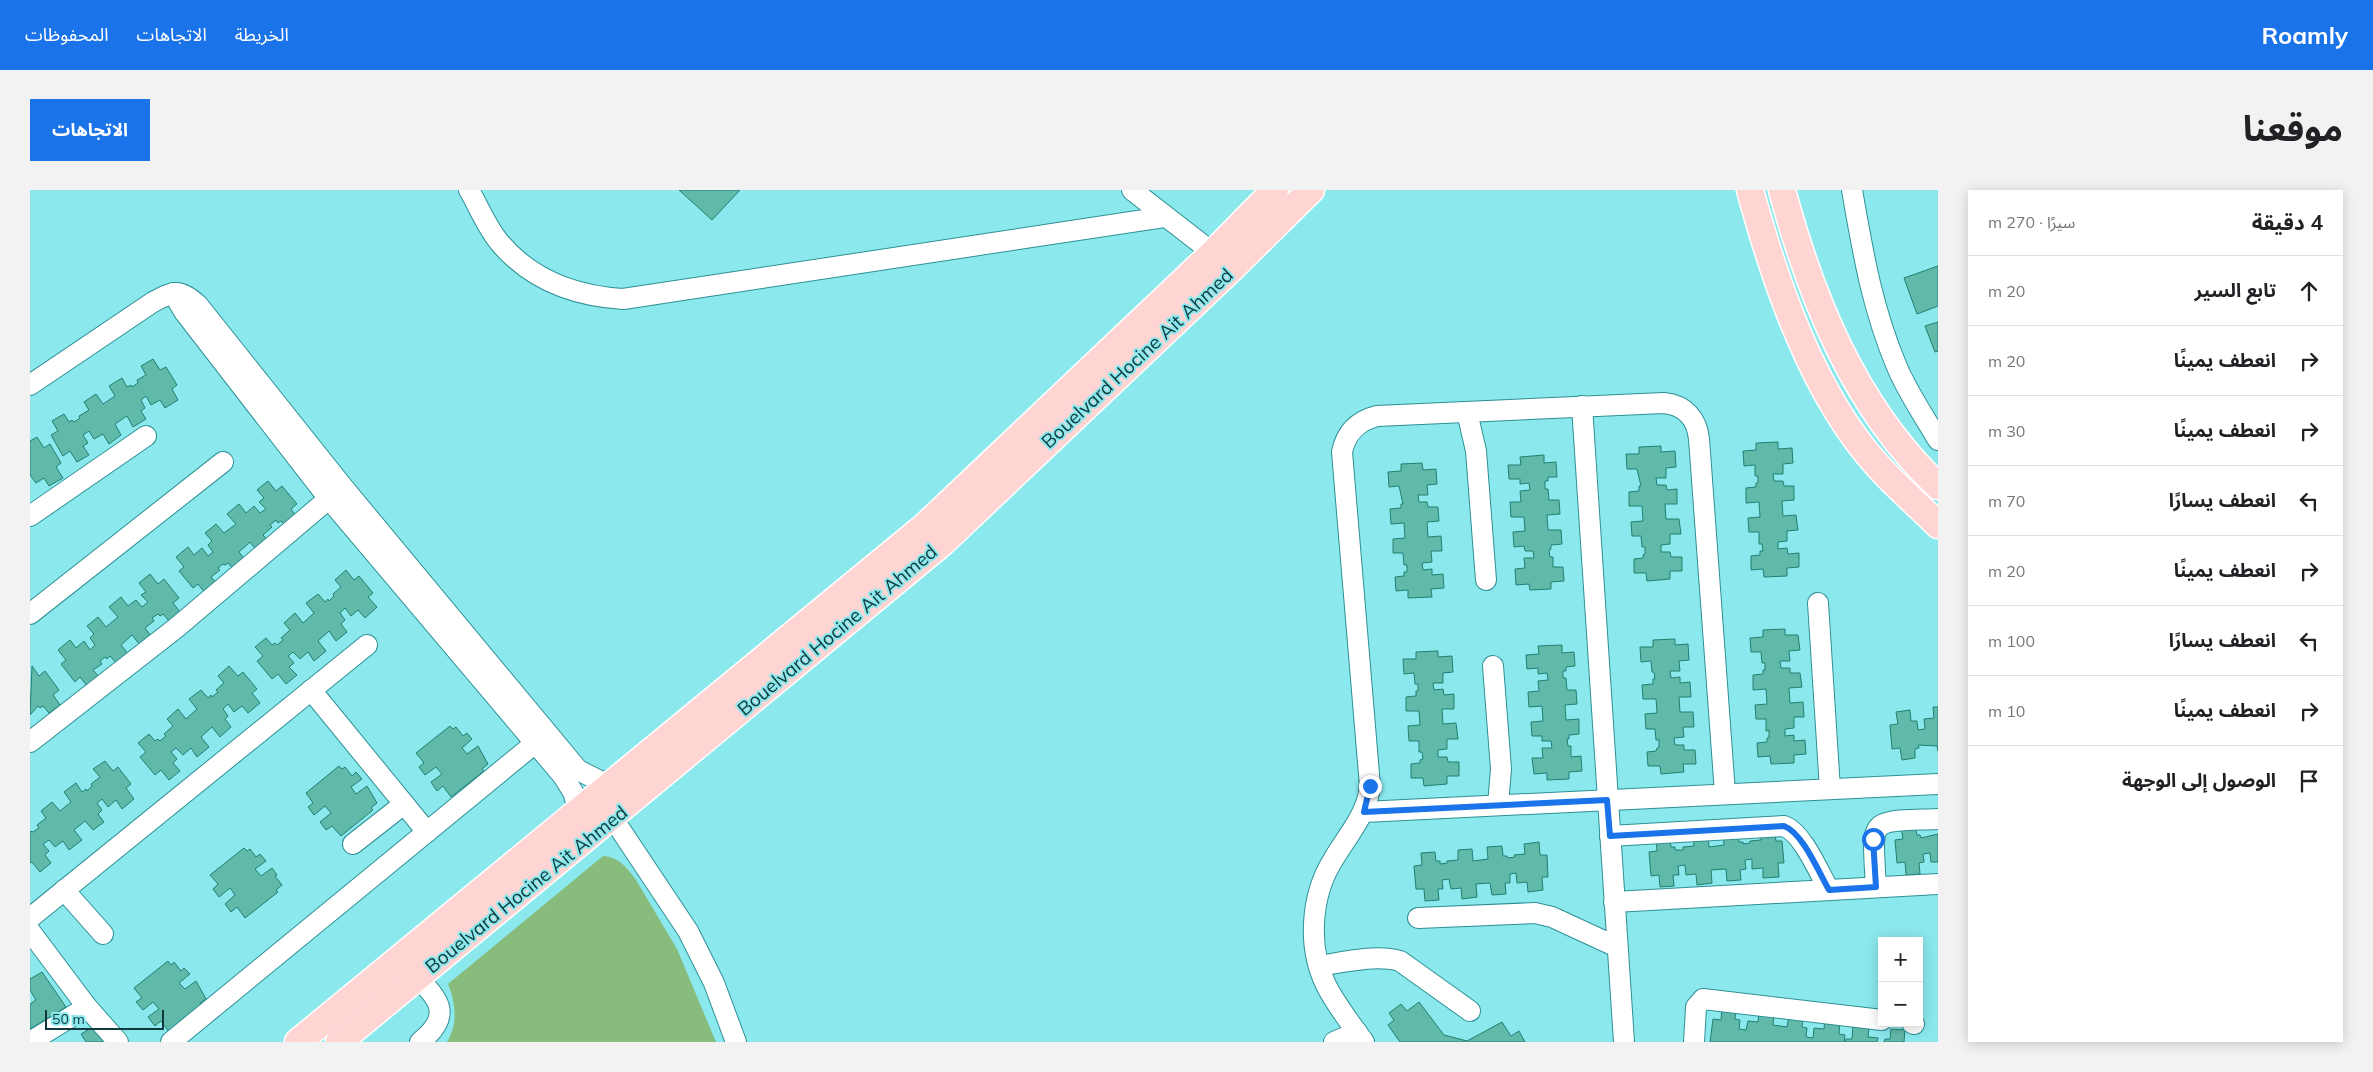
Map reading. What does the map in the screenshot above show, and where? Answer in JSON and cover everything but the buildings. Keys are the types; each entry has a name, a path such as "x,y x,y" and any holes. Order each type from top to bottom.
{"main road":[{"path":"298,1042 924,526 1213,253 1275,190"},
{"name":"Bouelvard Hocine Ait Ahmed","path":"339,1042 942,543 1230,270 1311,190"},
{"path":"1750,190 1759,226 1790,316 1822,382 1847,426 1878,466 1938,525"},
{"path":"1782,190 1808,275 1830,329 1858,384 1897,441 1937,483"}],"street":[{"path":"469,190 499,242 519,263 542,279 568,291 595,297 623,299 1164,217"},
{"path":"1852,190 1868,282 1879,321 1897,368 1938,440"},
{"path":"1145,194 1164,217 1213,253"},
{"path":"30,385 143,308 173,293 185,314 541,738 569,783 579,812"},
{"path":"1334,1042 1360,1037 1326,984 1319,966 1314,930 1318,895 1331,862 1364,812 1369,795 1370,774 1342,452 1352,430 1369,418 1582,406 1672,404 1685,410 1691,416 1698,431 1725,793"},
{"path":"1582,406 1624,1042"},
{"path":"1466,412 1476,451 1486,580"},
{"path":"30,516 146,436"},
{"path":"30,614 223,462"},
{"path":"30,742 182,624 336,493"},
{"path":"1818,602 1830,789"},
{"path":"30,918 367,645"},
{"path":"1493,666 1501,770 1498,805"},
{"path":"311,690 427,832"},
{"path":"541,738 578,770 600,782 614,783"},
{"path":"172,1042 541,738"},
{"path":"1364,812 1938,784"},
{"path":"353,844 404,804"},
{"path":"612,818 688,931 726,1010 736,1042"},
{"path":"1876,887 1873,839 1878,826 1886,821 1938,819"},
{"path":"1610,836 1784,826 1790,828 1799,838 1829,890"},
{"path":"1614,902 1938,884"},
{"path":"64,890 103,934"},
{"path":"1418,918 1535,913 1552,917 1617,947"},
{"path":"30,931 87,1007 118,1042"},
{"path":"1319,966 1359,960 1400,960 1470,1011"},
{"path":"417,978 435,995 440,1011 436,1027 420,1042"},
{"path":"1694,1042 1696,1007 1703,999 1878,1020"},
{"path":"30,1042 87,1007"}],"green space":[{"path":"603,856 613,858 622,864 636,880 677,949 716,1042 447,1042 453,1028 455,1014 448,984"}],"route":[{"path":"1370,786 1364,812 1607,800 1610,836 1784,826 1795,832 1829,890 1876,887 1873,839"}]}
